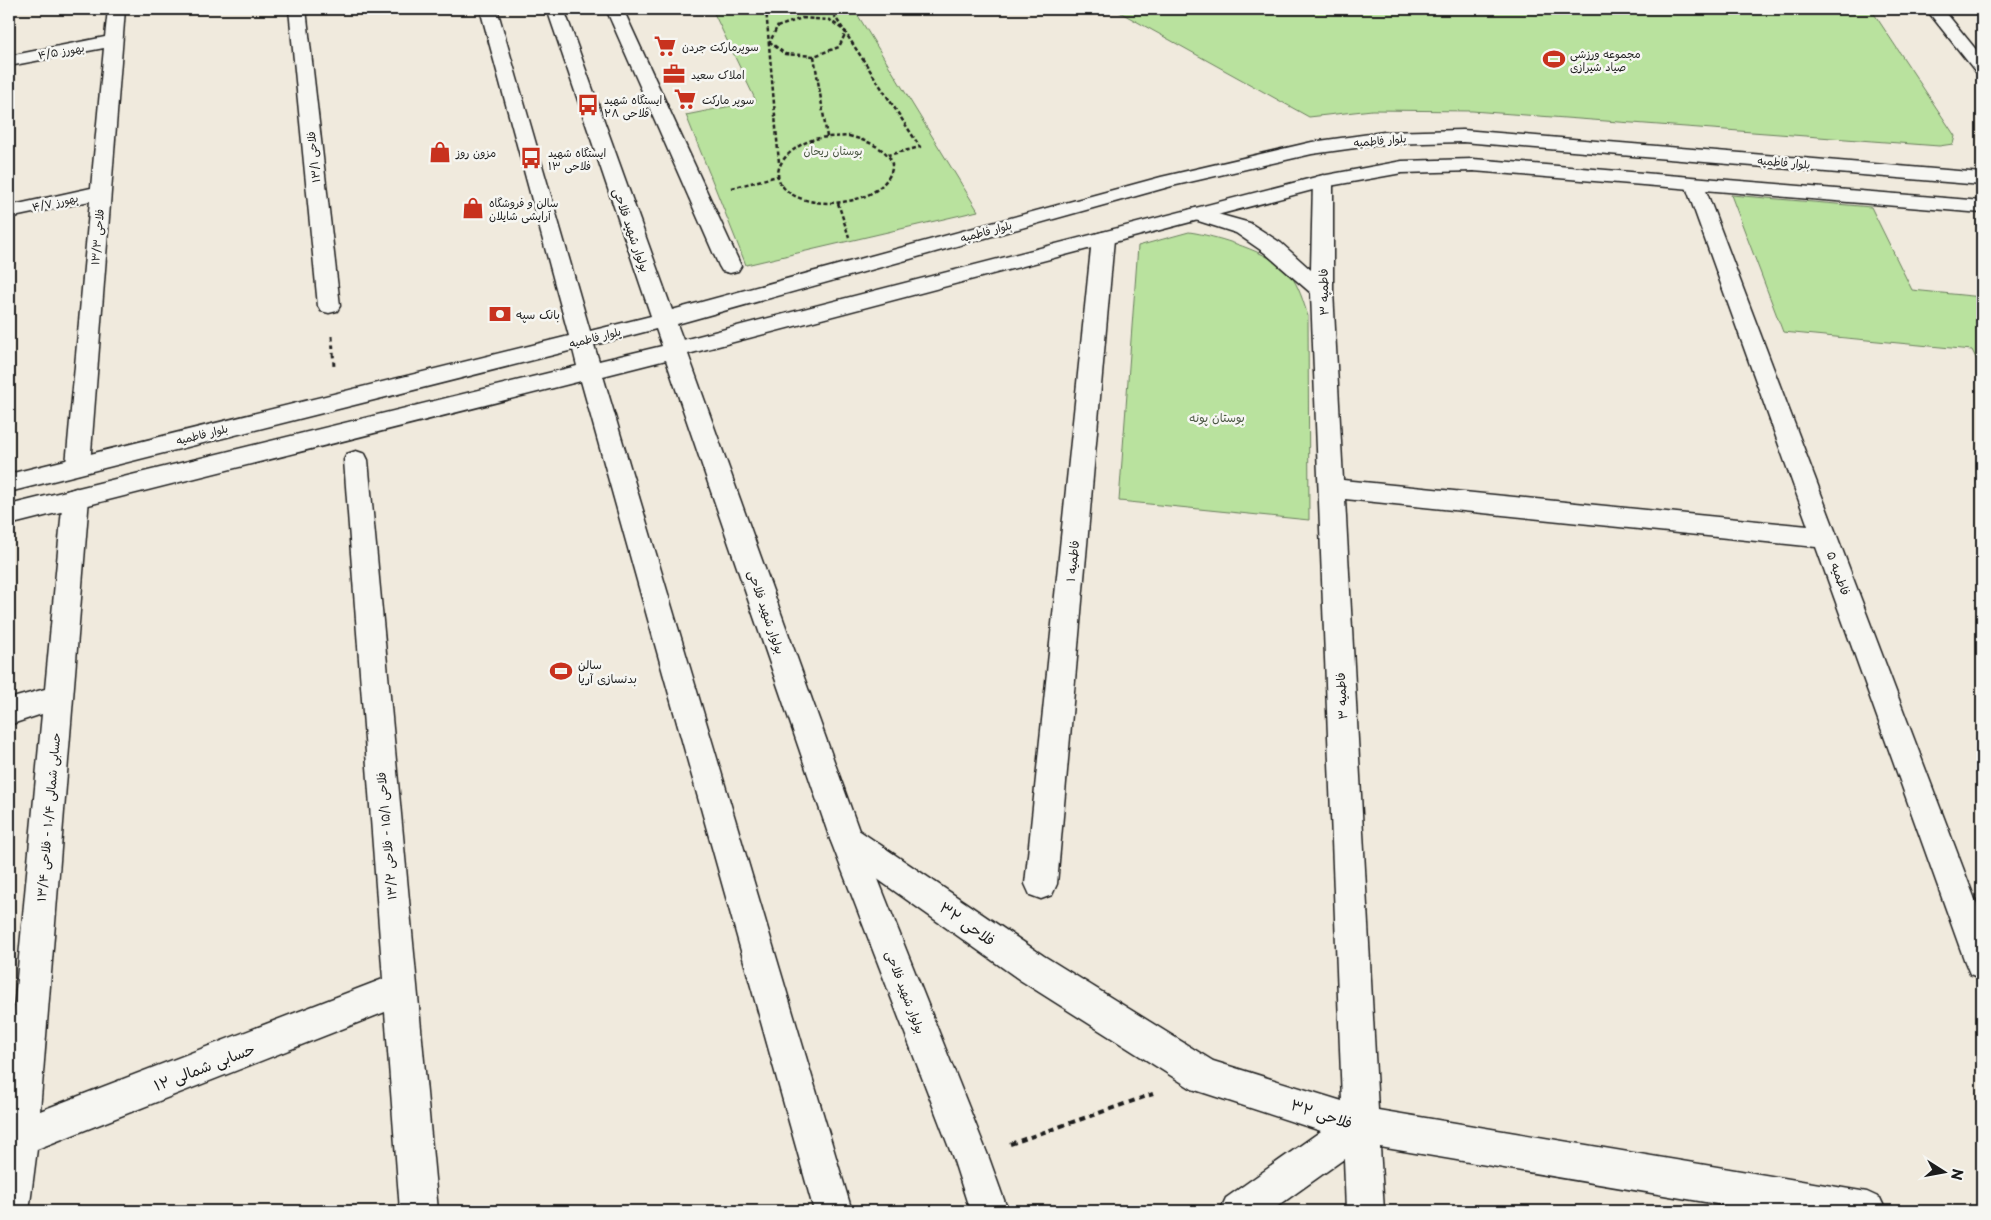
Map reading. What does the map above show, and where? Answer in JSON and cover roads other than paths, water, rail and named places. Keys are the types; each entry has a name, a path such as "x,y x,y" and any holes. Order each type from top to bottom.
{"street":[{"name":"فلاحی ۱۳/۳","path":"78,466 116,9"},
{"name":"فلاحی ۱۳/۱","path":"297,9 329,306"},
{"path":"488,9 532,158 581,340 833,1211"},
{"name":"بولوار شهید فلاحی","path":"555,9 846,838 971,1158 989,1211"},
{"path":"614,9 730,266"},
{"path":"1934,9 1982,68"},
{"name":"بهورز ۴/۵","path":"9,61 113,41"},
{"name":"بلوار فاطمیه","path":"9,483 664,320 1168,181 1312,148 1384,138 1463,136 1982,179"},
{"path":"9,515 675,350 1323,181 1402,168 1473,165 1982,207"},
{"name":"فاطمیه ۳","path":"1323,181 1322,291 1365,1211"},
{"name":"فاطمیه ۵","path":"1695,184 1982,962"},
{"name":"بهورز ۴/۷","path":"9,212 101,192"},
{"path":"1196,214 1244,228 1273,248 1322,291"},
{"name":"فاطمیه ۱","path":"1041,884 1103,239"},
{"name":"فلاحی ۱۵/۱ - فلاحی ۱۳/۲","path":"356,460 419,1211"},
{"path":"1331,488 1826,538"},
{"name":"حسابی شمالی ۱۰/۴ - فلاحی ۱۳/۴","path":"10,1211 14,1139 59,697 76,498"},
{"path":"9,712 59,697"},
{"name":"فلاحی ۳۲","path":"846,838 1032,968 1205,1076 1361,1126 1867,1211"},
{"name":"حسابی شمالی ۱۲","path":"14,1139 399,990"},
{"path":"1239,1211 1361,1126"}],"place":[{"name":"سوپرمارکت جردن","path":"665,46"},
{"name":"مجموعه ورزشی صیاد شیرازی","path":"1554,59"},
{"name":"املاک سعید","path":"674,74"},
{"name":"سوپر مارکت","path":"685,99"},
{"name":"ایستگاه شهید فلاحی ۲۸","path":"588,105"},
{"name":"مزون روز","path":"440,152"},
{"name":"ایستگاه شهید فلاحی ۱۳","path":"531,158"},
{"name":"سالن و فروشگاه آرایشی شایلان","path":"473,208"},
{"name":"بانک سپه","path":"500,314"},
{"name":"سالن بدنسازی آریا","path":"561,671"}],"park label":[{"name":"بوستان ریحان","path":"833,150"},
{"name":"بوستان پونه","path":"1217,417"}]}
